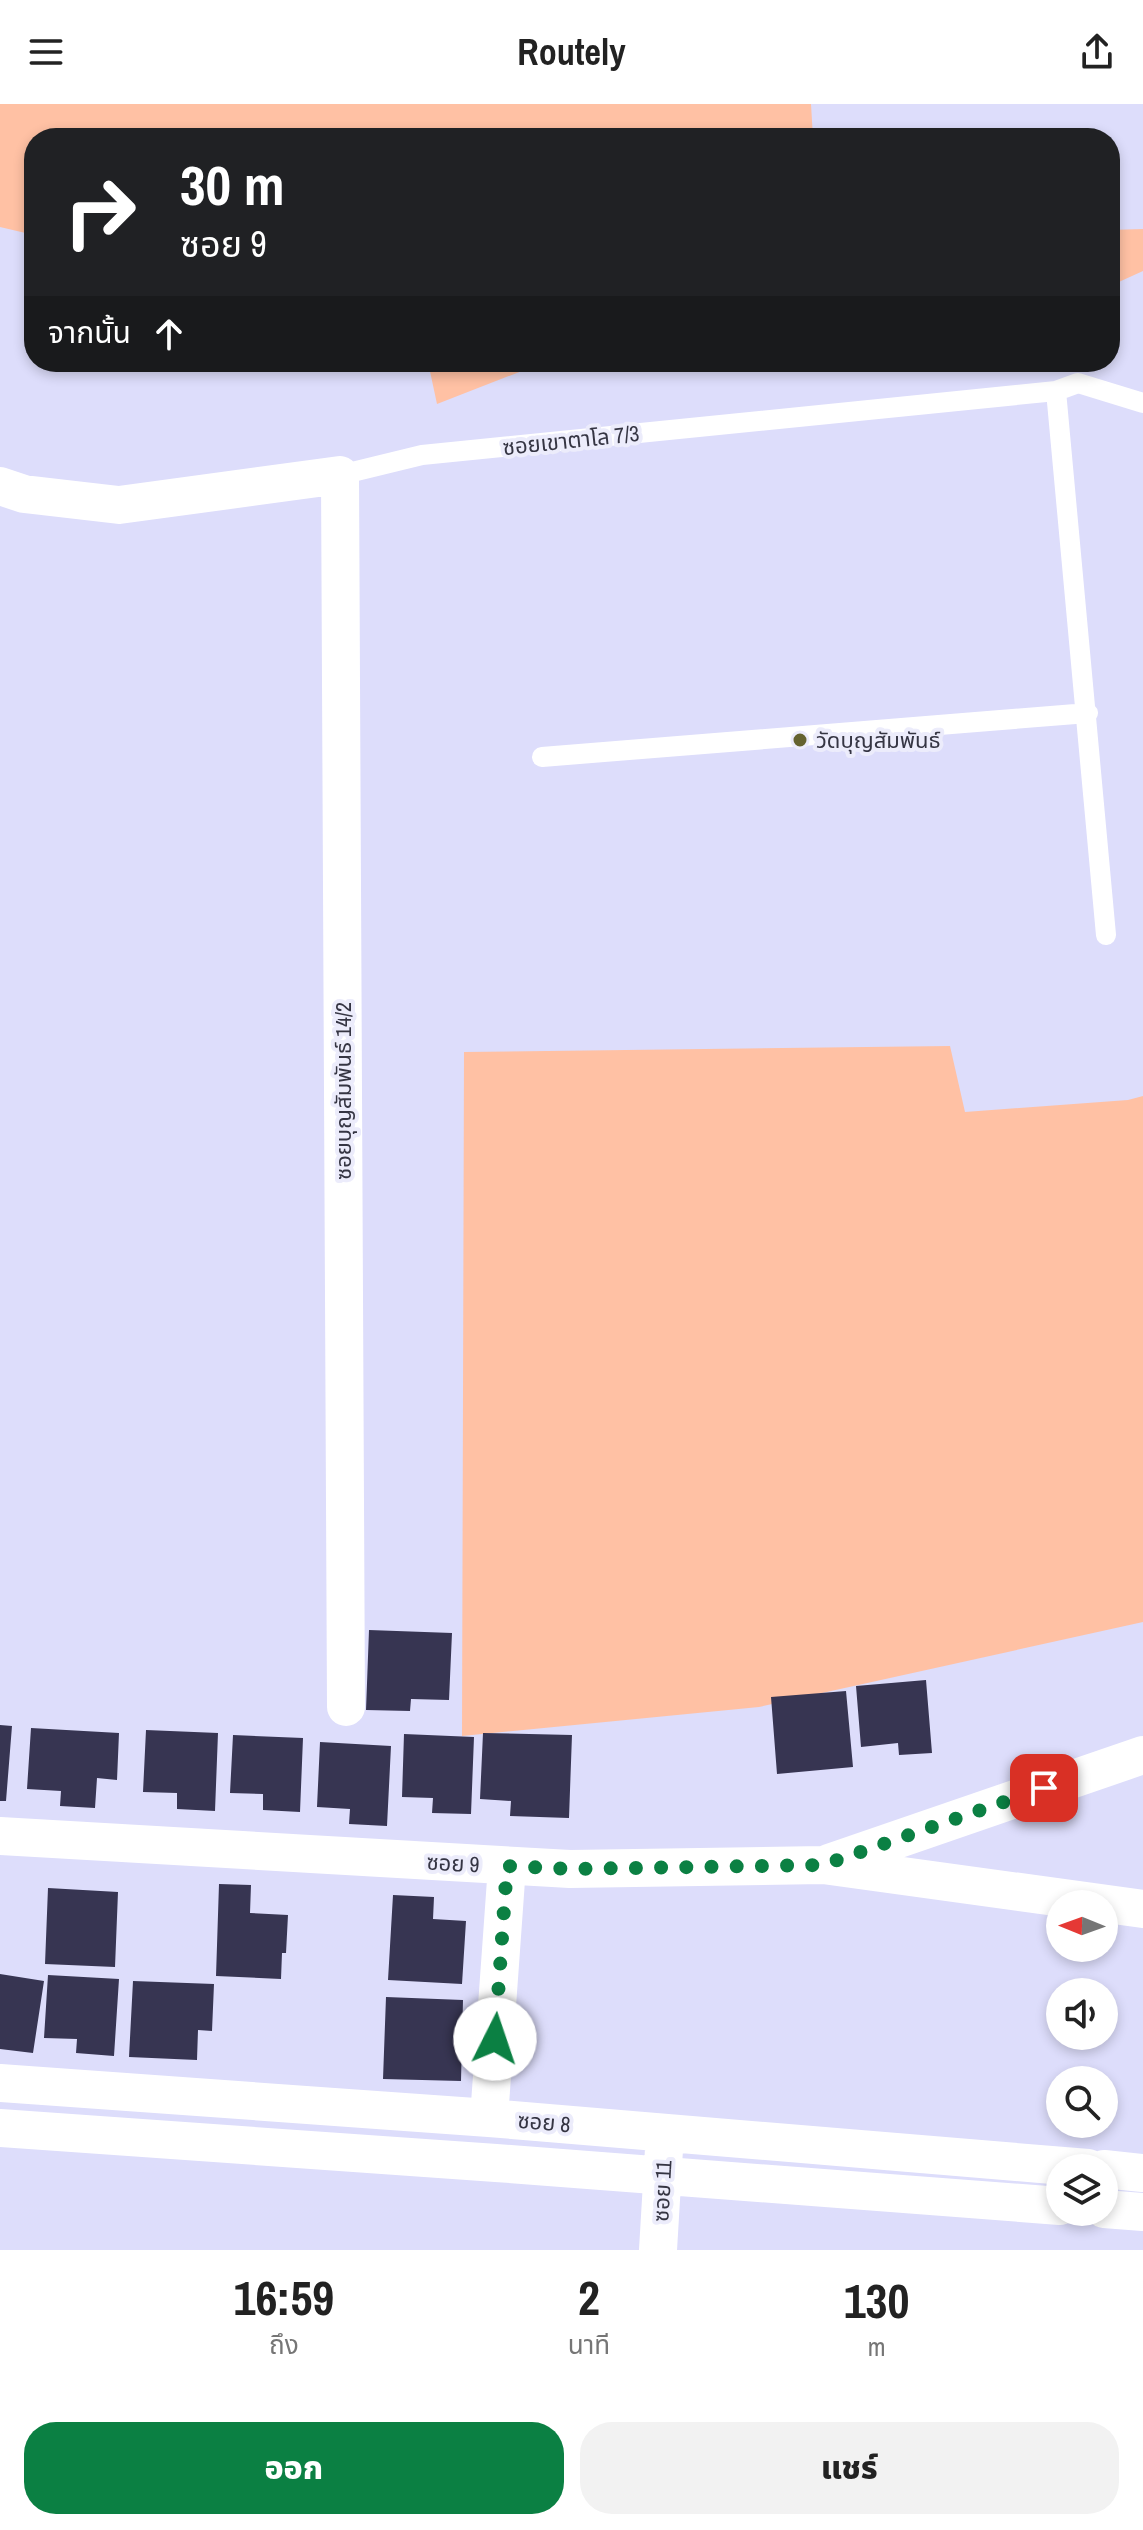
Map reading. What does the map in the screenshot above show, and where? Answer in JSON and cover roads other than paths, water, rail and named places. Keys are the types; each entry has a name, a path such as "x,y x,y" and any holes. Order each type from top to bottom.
{"street":[{"name":"ซอยเขาตาโล 7/3","path":"0,486 24,494 119,505 340,475"},
{"name":"ซอยบุญสัมพันธ์ 14/2","path":"340,475 346,1707"},
{"path":"823,1865 1143,1755"},
{"name":"ซอย 9","path":"0,1836 570,1869 823,1865 1143,1909"},
{"path":"489,2118 507,1866"},
{"name":"ซอย 8","path":"0,2083 489,2118 1046,2164"},
{"name":"ซอย 8","path":"0,2128 1046,2205"},
{"name":"ซอย 11","path":"658,2250 665,2132"},
{"path":"1118,2170 1143,2173"},
{"path":"1118,2210 1143,2212"}],"lane":[{"name":"ซอยเขาตาโล 7/3","path":"340,475 422,455 1056,391 1078,383 1143,403"},
{"path":"1056,391 1106,935"},
{"path":"542,757 1088,713"}],"place":[{"name":"วัดบุญสัมพันธ์","path":"800,740"}]}
